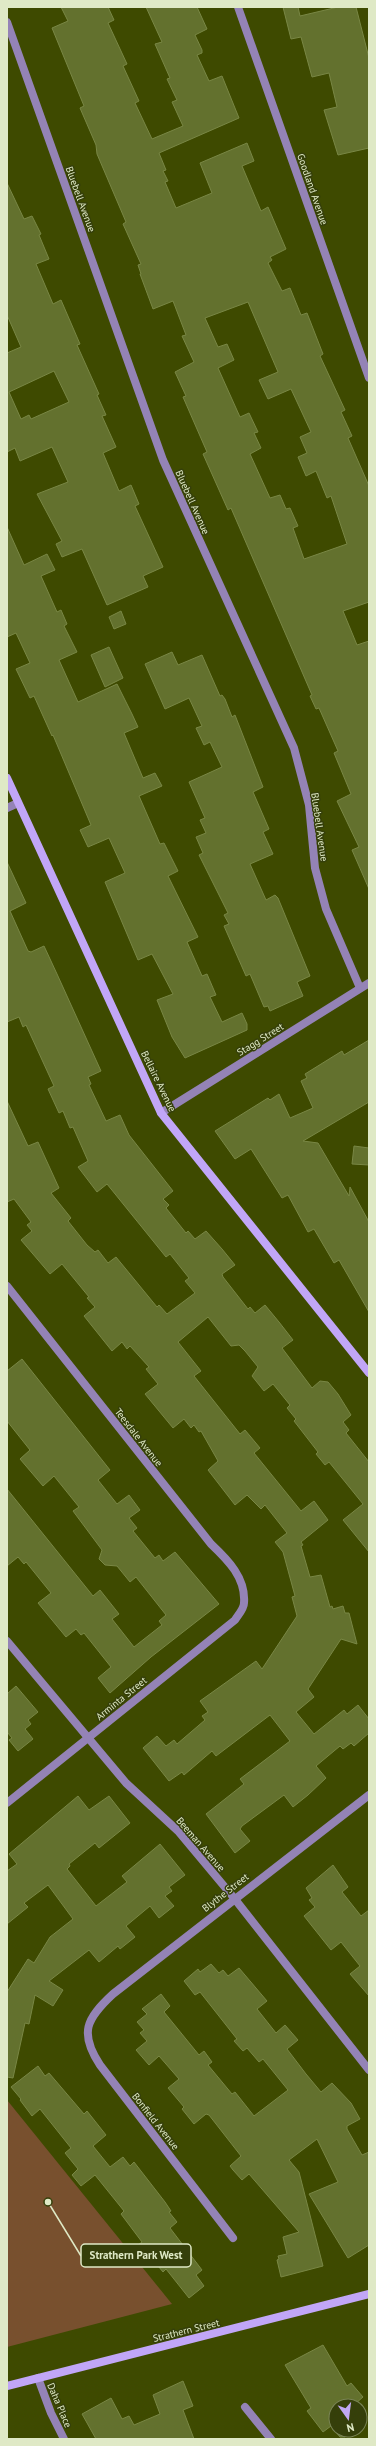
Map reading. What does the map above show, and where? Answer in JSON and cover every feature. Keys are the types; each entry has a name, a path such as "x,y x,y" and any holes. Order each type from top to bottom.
{"street":[{"name":"Goodland Avenue","path":"238,7 369,378"},
{"name":"Bluebell Avenue","path":"7,22 163,460 294,748 309,805 315,868 326,909 360,988"},
{"name":"Bellaire Avenue","path":"7,778 162,1113 369,1373"},
{"path":"7,808 18,803"},
{"name":"Stagg Street","path":"162,1113 369,983"},
{"name":"Teesdale Avenue","path":"7,1286 211,1544 229,1560 241,1581 244,1604"},
{"name":"Arminta Street","path":"7,1803 235,1620 244,1604"},
{"name":"Beeman Avenue","path":"7,1641 126,1783 178,1831 234,1898 369,2070"},
{"name":"Blythe Street","path":"97,2009 234,1898 369,1795"},
{"name":"Bonfield Avenue","path":"97,2009 87,2031 89,2048 100,2065 234,2238"},
{"name":"Strathern Street","path":"7,2386 369,2294"},
{"name":"Daha Place","path":"38,2378 51,2413 64,2439"},
{"path":"245,2407 271,2439"}],"shaded area":[{"path":"7,2100 172,2304 7,2347"}],"building":[{"path":"61,7 108,7 114,20 108,23 127,64 123,66 139,101 135,103 152,139 183,126 172,102 177,100 167,79 170,78 155,44 162,42 146,7 197,7 207,29 195,35 202,50 202,53 197,55 209,81 222,76 239,118 159,153 166,170 163,171 168,181 165,182 176,208 212,193 200,163 247,143 254,161 242,166 261,211 268,207 286,249 270,257 272,260 268,263 282,291 290,288 301,315 307,313 323,354 320,356 345,410 341,412 352,436 348,438 369,486 369,602 343,611 357,645 369,641 369,889 352,850 359,847 337,801 351,794 334,753 338,751 319,708 316,709 310,696 312,695 231,508 228,510 203,454 207,452 183,397 186,396 175,372 194,362 182,336 186,335 173,301 153,309 140,274 138,265 141,264 123,224 126,222 97,154 96,145 80,108 84,106 52,28 68,21","holes":["248,302 278,372 259,380 268,399 291,389 311,432 300,437 307,453 298,457 306,476 316,471 327,498 331,496 347,544 304,559 293,528 298,526 290,508 286,509 280,495 270,498 250,454 261,448 254,433 258,432 249,413 240,417 218,368 234,360 227,344 218,347 205,318"]},
{"path":"283,7 298,7 300,16 338,7 356,7 369,58 369,148 338,155 324,110 337,107 329,73 312,77 301,37 291,39"},
{"path":"7,183 24,219 32,216 41,234 39,235 49,259 36,264 53,304 61,300 80,344 77,345 99,394 97,395 106,415 102,416 116,447 103,453 119,491 131,485 139,504 135,506 163,567 143,576 148,587 107,605 82,549 62,557 56,544 62,541 37,494 68,482 52,447 20,461 15,448 7,452 7,353 21,347 7,315","holes":["54,371 69,402 31,419 29,415 21,419 9,392"]},
{"path":"7,527 24,565 47,554 55,570 41,576 57,612 61,610 67,624 64,626 77,652 59,660 78,702 117,684 132,714 138,727 124,733 143,778 155,773 162,786 139,796 160,844 164,843 178,871 168,876 198,937 187,942 202,976 207,974 216,995 210,997 222,1022 242,1013 247,1024 247,1030 185,1058 172,1037 157,1000 173,994 152,954 138,960 105,882 125,873 109,838 88,847 80,830 91,825 53,735 52,736 34,696 30,698 16,669 30,663 16,633 7,637"},
{"path":"121,611 126,624 114,629 109,617"},
{"path":"109,647 123,678 105,687 91,655"},
{"path":"172,652 178,665 202,655 220,696 222,695 225,699 232,717 235,715 263,787 253,792 269,829 263,832 273,854 250,864 266,900 275,895 278,898 310,976 297,982 303,996 270,1011 268,1006 264,1007 250,974 246,976 224,926 229,924 224,915 228,913 199,855 203,853 196,837 206,833 200,820 205,818 189,782 222,767 210,742 204,745 196,728 202,726 189,698 165,709 145,664"},
{"path":"7,862 26,903 10,911 28,951 31,952 44,946 57,974 101,1071 88,1077 91,1084 89,1085 106,1121 120,1115 129,1135 173,1191 163,1199 169,1205 166,1208 186,1233 188,1231 195,1239 206,1231 235,1265 222,1274 223,1277 248,1309 250,1307 255,1313 265,1305 279,1322 293,1340 282,1348 312,1388 320,1381 328,1382 338,1394 351,1415 343,1422 349,1430 346,1433 369,1462 369,1552 343,1520 363,1504 329,1462 325,1465 316,1454 318,1452 294,1421 296,1419 287,1408 290,1405 273,1384 264,1391 252,1376 258,1367 245,1351 239,1345 231,1346 208,1317 178,1342 201,1371 194,1376 240,1434 245,1430 260,1448 254,1453 301,1511 314,1501 328,1520 301,1542 303,1545 301,1546 310,1577 321,1575 330,1607 332,1606 333,1609 343,1606 345,1613 349,1613 357,1644 341,1639 308,1689 314,1697 296,1712 314,1734 344,1710 347,1714 358,1705 369,1719 369,1733 354,1746 351,1743 343,1749 340,1746 316,1766 326,1778 308,1795 293,1807 284,1795 242,1826 240,1829 250,1841 235,1853 206,1814 244,1784 240,1779 290,1741 270,1715 216,1756 212,1751 184,1775 182,1772 169,1781 143,1748 157,1736 166,1746 174,1740 177,1744 205,1720 202,1716 208,1712 200,1701 256,1661 262,1669 297,1616 292,1597 295,1596 283,1552 275,1542 287,1533 265,1505 261,1509 247,1495 235,1505 208,1470 218,1461 201,1431 199,1432 194,1425 191,1428 184,1419 173,1428 145,1394 158,1384 146,1369 149,1367 130,1346 127,1349 122,1342 112,1351 84,1316 95,1307 87,1298 89,1297 62,1264 50,1274 21,1240 32,1231 27,1225 31,1222 14,1199 7,1202 7,1101 28,1146 38,1142 59,1188 51,1193 71,1218 68,1221 87,1245 95,1252 98,1250 108,1263 116,1257 157,1307 159,1305 167,1314 195,1293 185,1281 189,1278 170,1254 166,1257 107,1184 97,1192 78,1167 88,1161 73,1127 70,1128 63,1111 59,1113 48,1089 54,1086 26,1025 23,1027 19,1017 7,1022"},
{"path":"369,1040 369,1102 303,1141 318,1143 349,1196 350,1187 369,1222 369,1312 339,1260 334,1263 314,1229 308,1232 288,1195 282,1198 251,1149 235,1159 215,1131 268,1098 270,1100 279,1094 290,1118 313,1108 301,1081 307,1078 305,1074 342,1051 344,1055"},
{"path":"354,1146 369,1148 369,1165 352,1164"},
{"path":"22,1359 110,1470 98,1480 117,1504 129,1495 140,1510 129,1518 137,1528 133,1531 155,1558 159,1555 163,1561 175,1552 219,1604 151,1657 110,1693 98,1678 111,1667 84,1633 81,1635 76,1629 66,1637 38,1603 51,1593 26,1562 24,1564 18,1557 7,1566 7,1489 93,1596 100,1590 119,1614 112,1619 134,1647 162,1625 159,1621 166,1615 136,1577 130,1582 117,1566 105,1565 99,1559 102,1550 73,1511 79,1507 54,1476 43,1486 20,1459 30,1450 7,1421 7,1371"},
{"path":"16,1686 38,1712 28,1720 31,1724 25,1729 33,1739 18,1751 9,1740 12,1738 7,1732 7,1694"},
{"path":"78,1796 89,1810 109,1796 130,1823 99,1848 95,1843 69,1864 70,1866 67,1869 96,1906 127,1882 122,1876 160,1844 185,1875 169,1887 172,1891 165,1896 174,1906 159,1918 150,1906 126,1926 135,1937 120,1949 118,1946 99,1962 89,1950 49,1981 63,1990 53,2006 35,1995 29,2024 25,2023 13,2078 7,2077 7,1992 28,1959 34,1963 50,1937 73,1919 48,1885 24,1903 28,1907 7,1924 7,1871 17,1864 9,1854"},
{"path":"333,1865 348,1887 342,1892 361,1916 369,1910 369,1996 350,1974 360,1966 341,1942 331,1950 304,1916 315,1907 309,1900 312,1898 306,1888"},
{"path":"211,1964 219,1973 223,1970 228,1976 239,1968 267,2001 257,2009 276,2033 285,2025 298,2040 287,2049 306,2074 321,2092 332,2083 351,2103 360,2119 347,2126 347,2129 362,2155 369,2152 369,2245 348,2258 309,2194 338,2182 317,2139 289,2160 299,2172 323,2266 281,2277 277,2260 279,2259 278,2256 287,2254 283,2237 299,2232 249,2174 242,2180 233,2170 230,2166 241,2156 209,2115 206,2114 194,2124 182,2109 184,2107 168,2088 179,2079 159,2056 149,2065 136,2050 147,2041 140,2033 144,2030 137,2022 147,2014 142,2009 161,1994 170,2006 164,2012 199,2055 204,2051 212,2062 208,2065 232,2094 235,2092 254,2116 288,2090 263,2059 259,2062 247,2048 243,2051 234,2041 237,2039 200,1992 195,1995 184,1981 198,1969 200,1972"},
{"path":"38,2066 45,2076 49,2073 84,2114 87,2111 106,2135 93,2146 110,2167 123,2157 130,2166 134,2162 171,2211 169,2212 177,2222 170,2228 202,2270 196,2275 204,2286 189,2298 166,2269 163,2272 149,2255 141,2261 132,2250 142,2242 121,2214 124,2211 95,2175 81,2186 72,2175 78,2169 65,2153 71,2148 40,2109 32,2116 11,2087"},
{"path":"323,2345 347,2386 351,2383 363,2397 328,2398 328,2428 323,2432 307,2411 311,2408 285,2365"},
{"path":"183,2381 193,2406 183,2410 194,2439 96,2439 82,2414 111,2398 122,2419 129,2416 134,2425 160,2414 153,2395"}],"place":[{"name":"Strathern Park West","path":"48,2202"}]}
